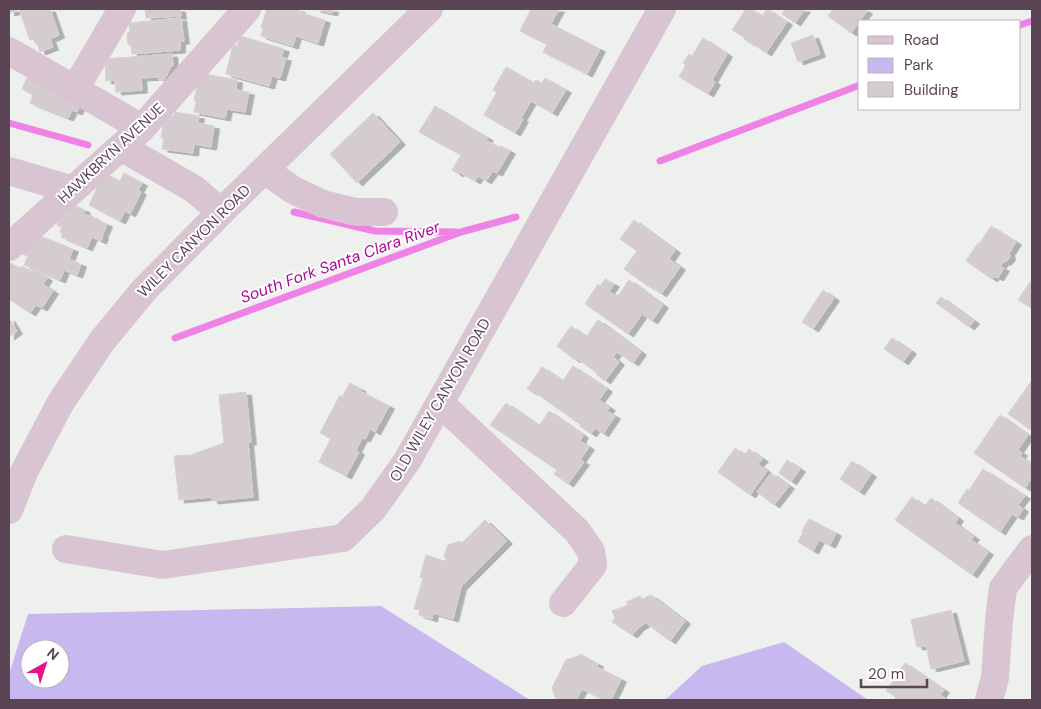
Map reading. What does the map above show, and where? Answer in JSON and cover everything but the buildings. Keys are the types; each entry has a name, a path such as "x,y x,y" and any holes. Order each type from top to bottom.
{"street":[{"path":"75,89 122,9"},
{"name":"HAWKBRYN AVENUE","path":"9,247 142,128 248,9"},
{"name":"WILEY CANYON ROAD","path":"9,510 24,472 61,402 102,341 144,290 429,9"},
{"name":"OLD WILEY CANYON ROAD","path":"66,549 163,565 343,538 373,509 407,461 662,9"},
{"path":"9,52 142,128"},
{"path":"121,146 194,189 221,212"},
{"path":"265,170 293,190 323,204 356,212 384,212"},
{"path":"9,171 73,190"},
{"path":"440,403 576,531 591,552 593,566 563,602"},
{"path":"989,700 995,678 1003,588 1032,550"}],"green space":[{"path":"381,606 530,700 9,700 9,674 20,639 20,689 70,689 70,639 20,639 28,614"},
{"path":"784,642 868,700 665,700 702,666"}],"waterway":[{"name":"South Fork Santa Clara River","path":"1021,25 1032,21"},
{"name":"South Fork Santa Clara River","path":"660,161 858,86"},
{"path":"9,123 88,145"},
{"path":"294,212 375,231 456,232"},
{"name":"South Fork Santa Clara River","path":"175,338 461,232 516,217"}]}
